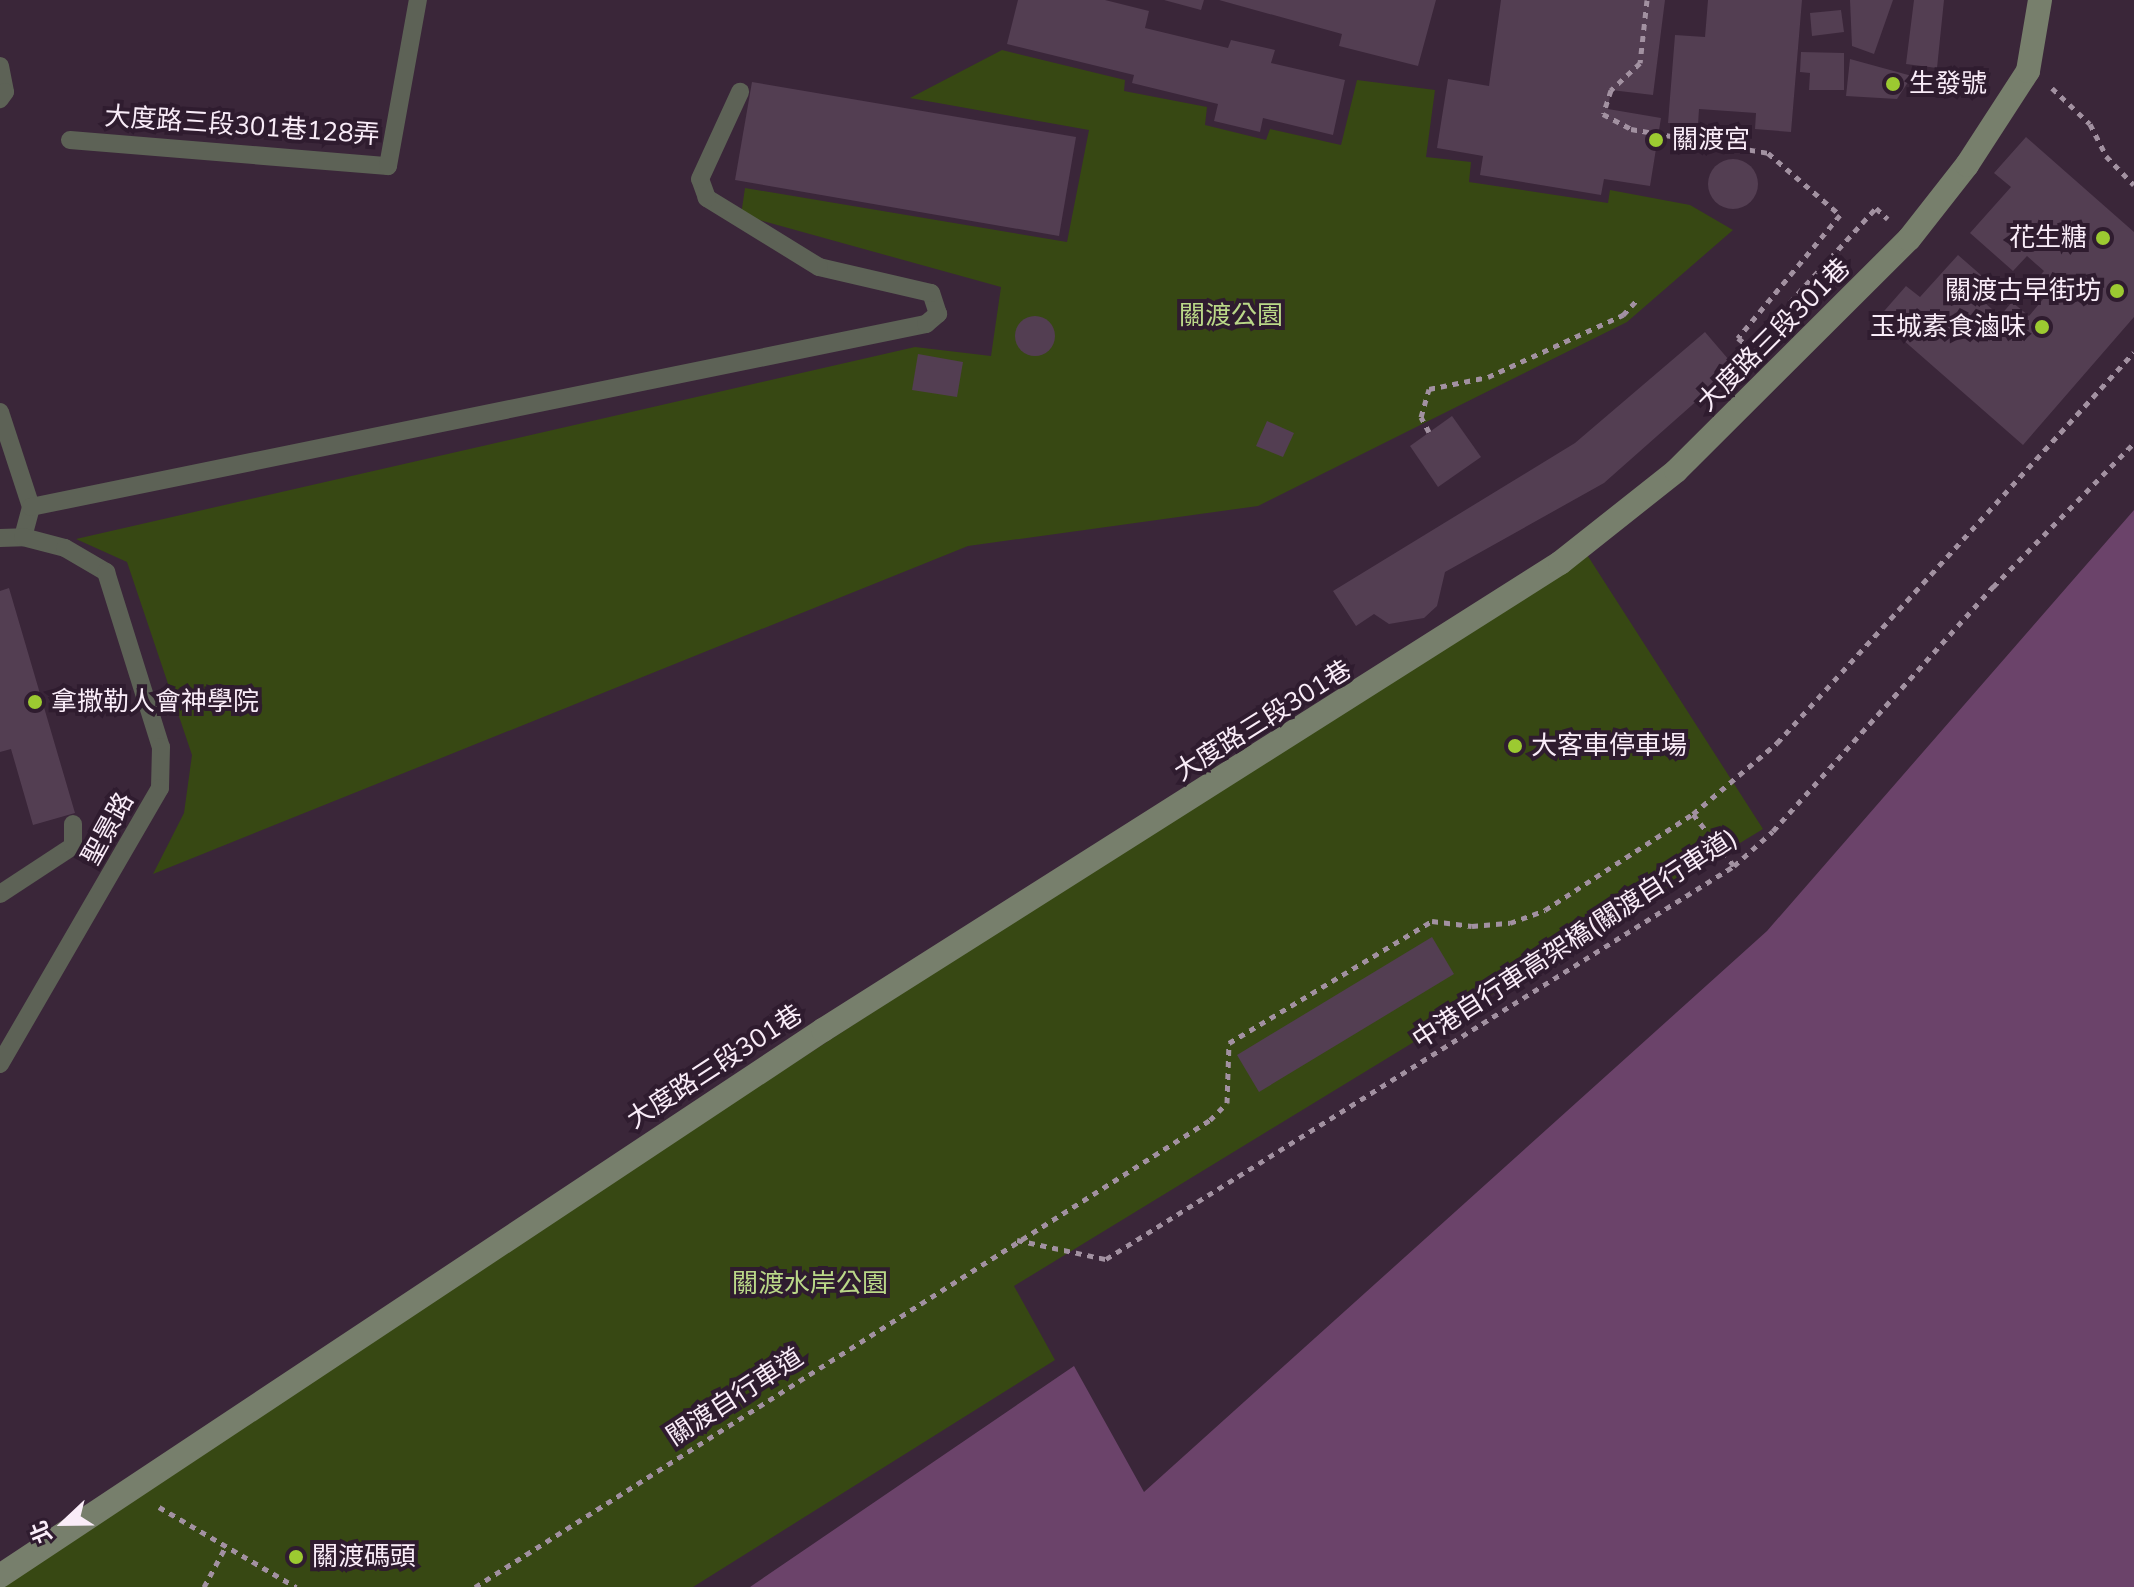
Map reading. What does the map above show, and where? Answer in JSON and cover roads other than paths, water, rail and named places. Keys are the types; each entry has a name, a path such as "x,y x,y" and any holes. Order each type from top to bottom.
{"street":[{"name":"大度路三段301巷","path":"0,1576 310,1366 823,1030 1349,701 1560,563 1676,471 1909,239 1967,165 2028,71 2040,0"}],"lane":[{"name":"大度路三段301巷128弄","path":"70,140 388,166 418,0"},
{"path":"0,66 5,92 0,99"},
{"path":"31,507 926,324 938,314 931,293 819,267 707,198 700,179 740,92"},
{"path":"0,412 31,507 23,537"},
{"name":"聖景路","path":"0,538 23,537 65,548 106,572 161,747 160,788 0,1064"},
{"path":"0,894 73,846 73,824"}],"place":[{"name":"生發號","path":"1893,84"},
{"name":"關渡宮","path":"1656,140"},
{"name":"花生糖","path":"2103,238"},
{"name":"關渡古早街坊","path":"2117,291"},
{"name":"玉城素食滷味","path":"2042,327"},
{"name":"拿撒勒人會神學院","path":"35,702"},
{"name":"大客車停車場","path":"1515,746"},
{"name":"關渡碼頭","path":"296,1557"}],"park label":[{"name":"關渡公園","path":"1231,316"},
{"name":"關渡水岸公園","path":"810,1284"}]}
